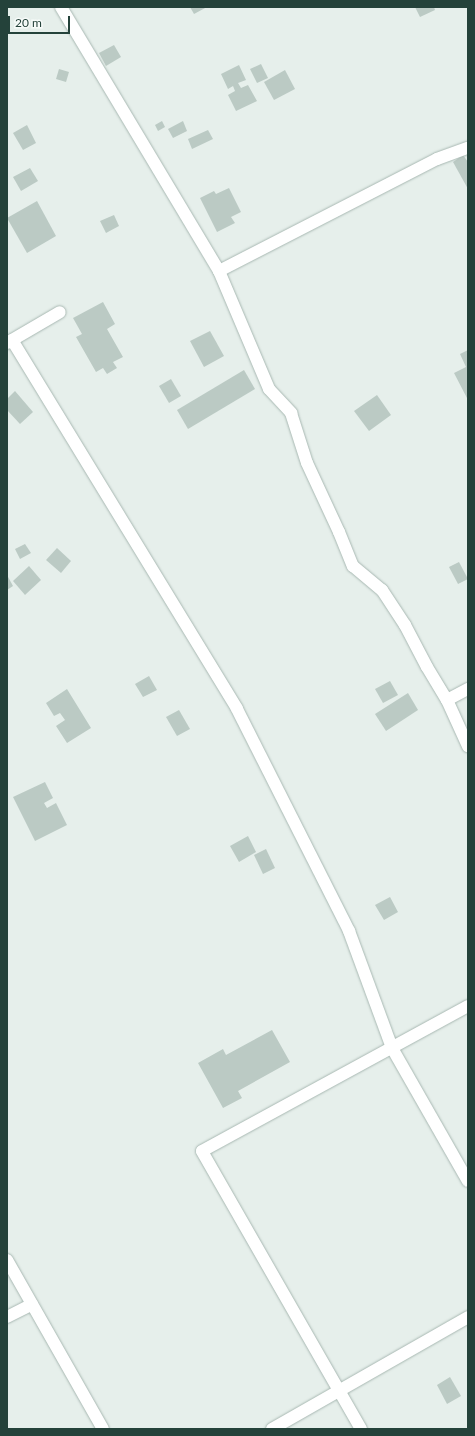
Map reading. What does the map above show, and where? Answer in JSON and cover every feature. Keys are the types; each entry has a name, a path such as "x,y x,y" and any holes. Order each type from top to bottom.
{"street":[{"path":"61,7 219,271 269,389 291,413 307,463 353,566 382,590 405,625 427,667 447,700 468,746"},
{"path":"219,271 437,159 468,148"},
{"path":"60,312 9,341 237,709 349,931 392,1048 468,1181"},
{"path":"447,700 468,689"},
{"path":"361,1429 202,1151 468,1006"},
{"path":"7,1260 103,1429"},
{"path":"7,1317 32,1304"},
{"path":"272,1429 468,1317"}],"building":[{"path":"190,7 207,7 194,14"},
{"path":"415,7 434,7 435,10 420,17"},
{"path":"114,45 121,57 106,66 99,53"},
{"path":"261,64 268,78 257,83 250,69"},
{"path":"239,65 246,80 238,83 241,88 248,85 257,101 236,111 228,95 235,91 233,86 228,89 221,74"},
{"path":"59,69 69,72 66,82 56,79"},
{"path":"285,70 295,89 274,100 264,82"},
{"path":"162,121 165,127 158,131 155,125"},
{"path":"183,121 187,131 173,138 168,129"},
{"path":"27,125 36,143 23,150 13,133"},
{"path":"208,130 213,139 192,149 188,139"},
{"path":"463,155 468,162 468,189 453,162"},
{"path":"30,168 38,181 21,191 13,177"},
{"path":"229,188 241,212 231,217 235,223 217,232 200,198 214,191 216,194"},
{"path":"37,201 56,236 27,253 7,218"},
{"path":"114,215 119,226 106,233 100,221"},
{"path":"103,302 115,324 107,329 123,357 113,362 117,368 107,374 103,368 96,372 76,337 82,334 73,318"},
{"path":"210,331 224,356 204,367 190,341"},
{"path":"468,350 468,400 454,373 466,367 460,354"},
{"path":"244,370 255,389 188,429 177,410"},
{"path":"171,379 181,396 169,403 159,386"},
{"path":"15,391 33,412 20,424 7,410 7,399"},
{"path":"377,395 391,415 369,431 354,411"},
{"path":"25,544 31,553 20,559 15,549"},
{"path":"57,548 71,561 61,573 46,560"},
{"path":"459,562 468,579 458,584 449,567"},
{"path":"29,566 41,580 25,595 13,581"},
{"path":"7,575 13,586 7,590"},
{"path":"149,676 157,690 143,697 135,684"},
{"path":"390,681 398,695 383,703 375,689"},
{"path":"67,689 91,728 67,743 56,726 65,720 60,713 54,716 46,703"},
{"path":"408,693 418,710 386,731 375,714"},
{"path":"179,710 190,729 177,736 166,717"},
{"path":"45,782 53,798 44,803 47,808 56,803 67,825 35,841 13,797"},
{"path":"248,836 256,852 239,862 230,846"},
{"path":"266,849 275,868 263,874 254,855"},
{"path":"390,897 398,912 384,920 375,905"},
{"path":"272,1030 290,1062 238,1091 242,1098 223,1108 198,1063 223,1049 226,1055"},
{"path":"450,1377 461,1396 447,1404 437,1385"}]}
